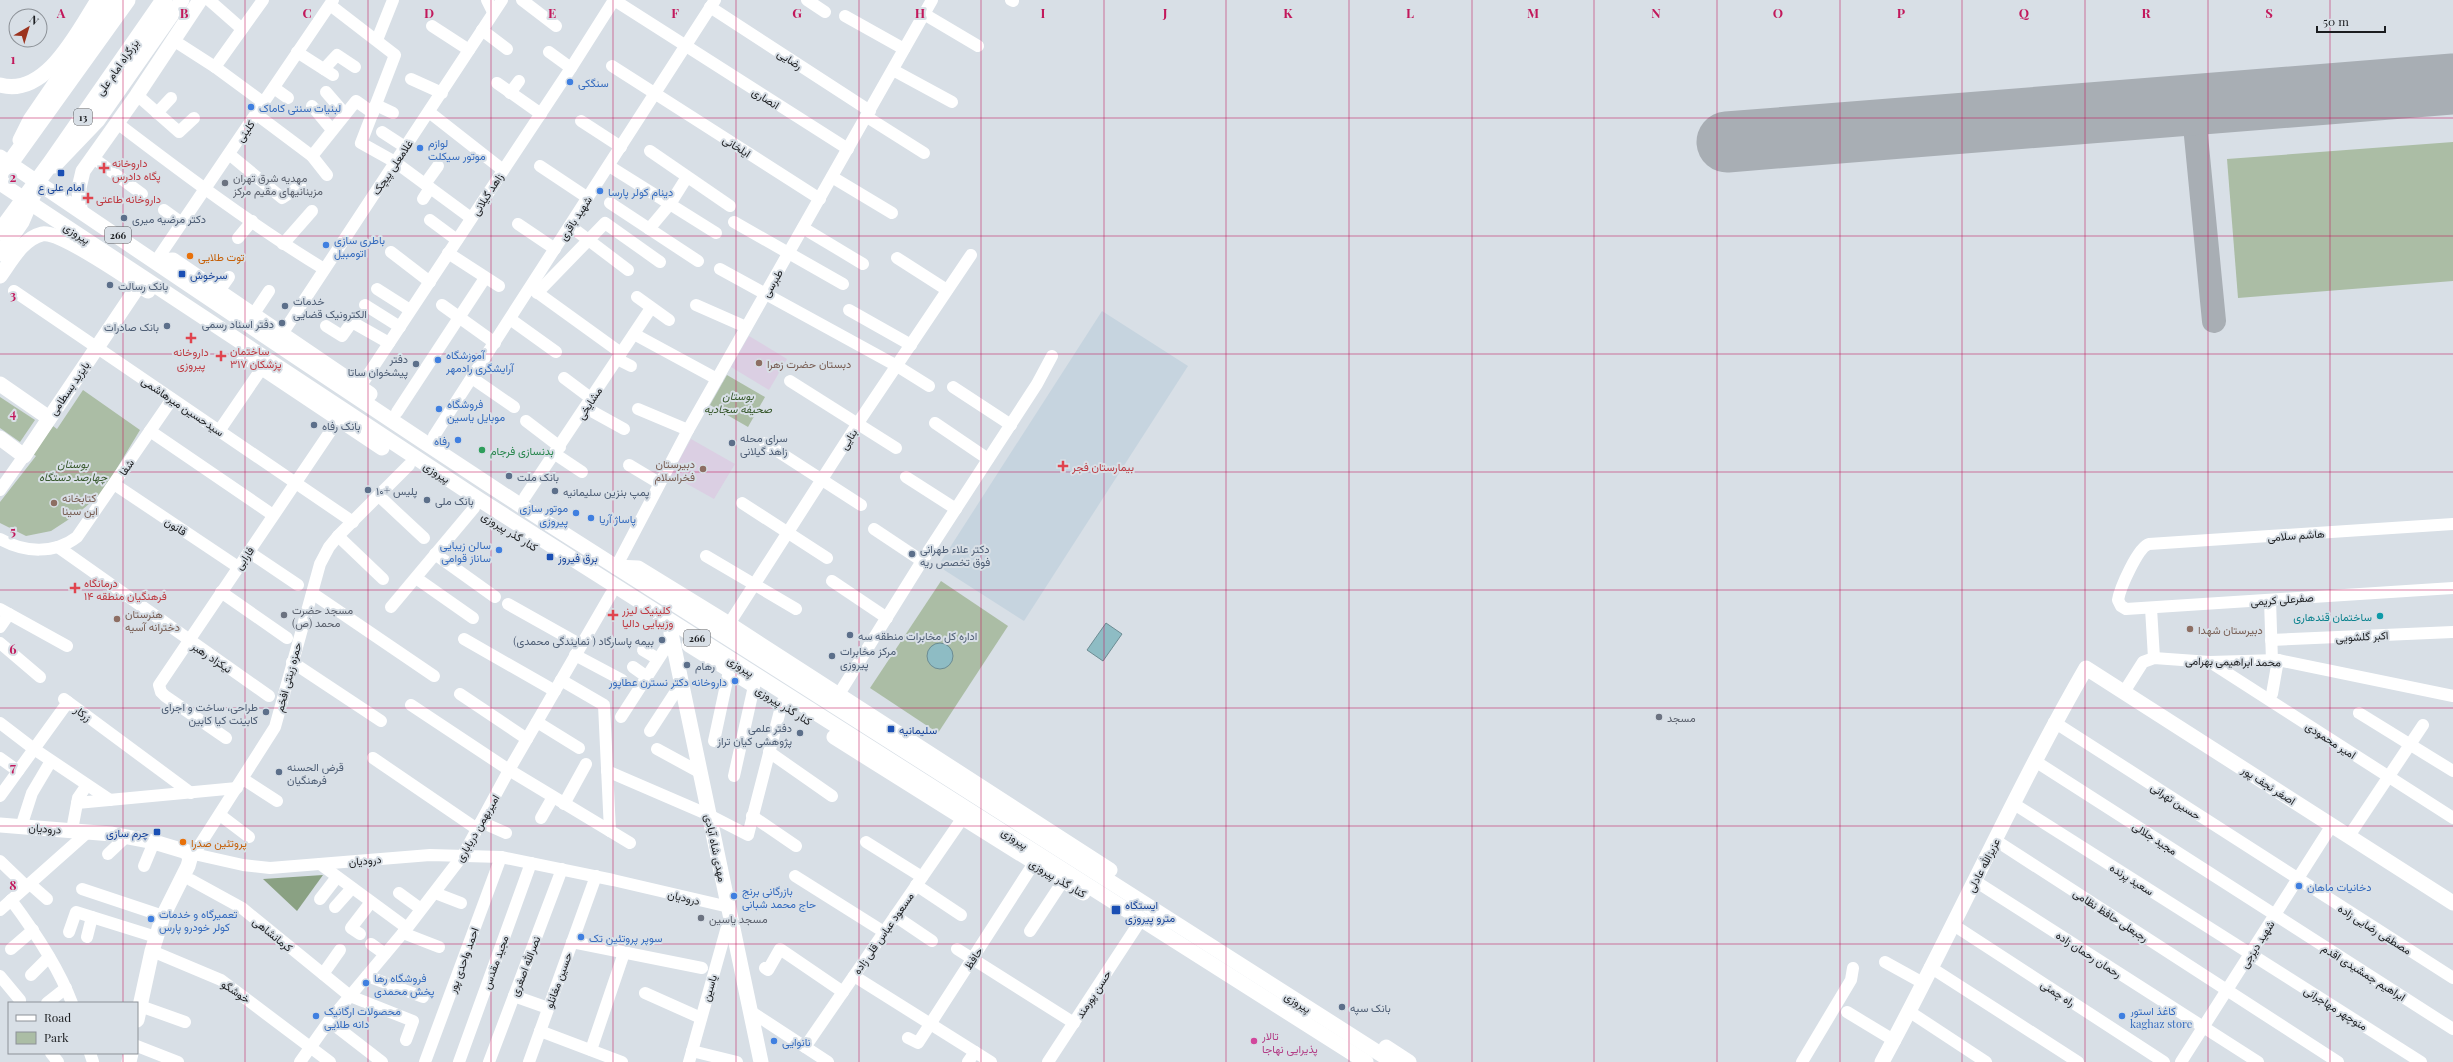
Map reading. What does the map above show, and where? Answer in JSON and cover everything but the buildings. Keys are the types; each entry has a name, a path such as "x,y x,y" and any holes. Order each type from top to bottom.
{"highway":[{"path":"0,177 3,154 127,0"},
{"name":"بزرگراه امام علی","path":"0,232 164,0"}],"main road":[{"path":"0,85 17,87 48,71 68,46 98,0"},
{"path":"57,192 3,154 30,120 112,0"},
{"path":"21,196 23,187 39,178 73,148 98,120 182,0"},
{"path":"80,210 79,188 82,171 137,95 200,0"},
{"name":"پیروزی","path":"3,154 39,178 80,210 432,441 616,567 726,630 1248,970 1362,1059 1393,1062"},
{"path":"0,254 22,222 39,178"},
{"name":"پیروزی","path":"0,183 21,196 190,314 828,721 966,814"},
{"path":"0,276 21,247 43,234 58,236 190,314"},
{"name":"پیروزی","path":"156,261 173,260 253,314 278,339"},
{"name":"بایزید بسطامی","path":"24,456 139,285"},
{"name":"کنار گذر پیروزی","path":"190,314 262,368 338,420 611,594 672,636 966,814 1037,859 1063,881 1140,922 1362,1059"},
{"path":"0,384 49,418"},
{"path":"0,438 24,456"},
{"name":"پیروزی","path":"432,441 607,549 616,567"},
{"name":"پیروزی","path":"616,567 638,568 693,602 726,630"},
{"name":"مهدی شاه آبادی","path":"672,636 761,1062"},
{"name":"اصغر نجف پور","path":"2086,668 2453,902"},
{"name":"عزیزالله عادلی","path":"1885,1061 1910,1012 1930,967 2014,804 2054,722 2086,668"},
{"path":"828,721 837,703 1409,1062"},
{"name":"درودیان","path":"0,825 90,831 127,836 191,853"},
{"name":"حمزه زینتی افخم","path":"138,1013 154,944 163,916 188,866 191,853"},
{"name":"پیروزی","path":"1037,859 1140,922"},
{"path":"1248,970 1275,977"}],"street":[{"path":"209,0 242,29"},
{"path":"215,67 263,0"},
{"path":"377,40 393,0"},
{"path":"487,0 493,12"},
{"name":"غلامعلی پیچک","path":"278,339 442,93 502,0"},
{"path":"522,0 556,26"},
{"name":"انصاری","path":"614,0 684,47 848,149"},
{"name":"زاهد گیلانی","path":"357,392 541,114 614,0"},
{"path":"807,0 825,12"},
{"name":"طبرسی","path":"616,567 688,430 932,0"},
{"name":"شهید باقری","path":"432,441 510,319 533,290 555,250 684,47 710,3"},
{"name":"رضایی","path":"710,3 924,153"},
{"path":"334,4 391,50 395,55 361,143 395,162 471,218"},
{"name":"کلینی","path":"156,261 297,52 334,4"},
{"path":"924,14 978,46"},
{"path":"845,16 904,49"},
{"path":"432,26 469,50"},
{"path":"482,30 508,49"},
{"path":"173,40 215,67 264,103"},
{"path":"297,52 328,72 337,54 355,67"},
{"path":"549,52 571,68"},
{"name":"ایلخانی","path":"612,66 820,199"},
{"path":"893,70 952,102"},
{"path":"411,79 442,93"},
{"path":"510,92 519,81"},
{"path":"498,83 541,114"},
{"path":"274,88 288,98"},
{"path":"326,92 345,114"},
{"path":"137,95 179,132 194,118"},
{"path":"157,114 171,98"},
{"path":"312,156 356,101 374,109 393,113"},
{"path":"312,106 332,130"},
{"path":"429,112 503,170"},
{"path":"256,114 312,156 327,175"},
{"path":"582,121 621,147"},
{"path":"117,123 204,189 283,244 324,269"},
{"path":"382,132 405,147"},
{"path":"650,151 730,206"},
{"path":"229,154 282,198 300,186"},
{"path":"92,157 142,194"},
{"path":"423,199 427,186 438,166"},
{"path":"540,166 588,198"},
{"path":"608,166 716,233"},
{"path":"650,229 670,204 687,177"},
{"path":"832,177 892,213"},
{"path":"610,203 698,261"},
{"path":"164,210 182,223"},
{"path":"283,244 312,211"},
{"path":"430,220 457,240"},
{"path":"238,238 252,222"},
{"path":"734,222 842,284"},
{"path":"631,366 533,290 605,223 660,262"},
{"path":"518,224 555,250"},
{"path":"570,226 628,270"},
{"path":"803,228 863,264"},
{"path":"391,252 430,282"},
{"path":"448,253 499,286"},
{"name":"بنایی","path":"726,630 858,423 971,255"},
{"path":"897,258 947,290"},
{"path":"720,269 897,366 929,386"},
{"path":"219,291 228,277"},
{"path":"394,416 485,278"},
{"path":"378,288 410,310"},
{"name":"سیدحسین میرهاشمی","path":"14,291 353,522"},
{"path":"253,314 270,291"},
{"path":"637,297 669,320"},
{"path":"365,305 400,327"},
{"path":"442,305 495,343"},
{"path":"696,305 746,327"},
{"name":"مشایخی","path":"525,497 558,450 651,308"},
{"path":"849,310 911,345"},
{"path":"510,319 556,352"},
{"path":"326,326 342,336 352,322 389,344"},
{"path":"634,334 717,379"},
{"path":"837,703 922,560 1011,425 1052,356"},
{"path":"219,430 262,368"},
{"path":"472,378 514,407"},
{"path":"564,378 589,403 624,429"},
{"path":"790,381 896,448"},
{"path":"953,387 1011,425"},
{"name":"شفا","path":"58,547 68,544 77,537 172,398"},
{"path":"638,409 688,430"},
{"name":"فارابی","path":"226,738 165,696 161,692 159,685 338,420"},
{"path":"526,421 582,472"},
{"path":"936,422 988,459"},
{"path":"150,431 273,515"},
{"path":"765,443 823,479 861,505"},
{"name":"بایزید بسطامی","path":"0,490 24,456"},
{"name":"حمزه زینتی افخم","path":"191,853 220,815 275,727 320,564 329,547 338,536 409,465"},
{"path":"628,465 659,483"},
{"path":"906,477 956,510"},
{"name":"قانون","path":"114,484 238,567"},
{"path":"379,496 424,538"},
{"path":"742,503 827,558"},
{"path":"391,607 474,508"},
{"name":"هاشم سلامی","path":"2118,597 2140,550 2145,546 2154,544 2453,524"},
{"path":"874,529 922,560"},
{"path":"338,536 383,578"},
{"path":"0,539 17,547 31,550 58,547"},
{"name":"نیکزاد رهبر","path":"58,547 269,696"},
{"path":"249,552 298,585"},
{"path":"435,554 495,597"},
{"path":"706,556 753,586 796,609"},
{"path":"416,578 473,618"},
{"path":"832,581 887,618"},
{"name":"صفرعلی کریمی","path":"2118,597 2118,603 2123,608 2151,608 2453,588"},
{"path":"222,592 287,638"},
{"path":"312,593 434,676"},
{"name":"امیربهمن دریاباری","path":"300,1062 329,1021 435,893 463,855 509,770 611,594"},
{"path":"2270,600 2271,640 2275,661 2272,694"},
{"path":"508,604 622,680"},
{"path":"2124,692 2143,662 2154,658 2151,608"},
{"path":"0,627 5,612 67,646"},
{"name":"اکبر گلشویی","path":"2271,640 2453,632"},
{"path":"621,717 672,636"},
{"path":"464,639 555,691"},
{"path":"0,643 40,677"},
{"path":"643,650 658,659"},
{"name":"محمد ابراهیمی بهرامی","path":"2154,658 2210,662 2275,661 2453,696"},
{"path":"292,662 381,721"},
{"name":"امیر محمودی","path":"2210,662 2453,818"},
{"path":"633,667 646,677"},
{"path":"714,741 729,671"},
{"path":"561,680 604,705 610,831"},
{"path":"650,731 682,682"},
{"path":"734,776 754,686"},
{"path":"460,694 527,739"},
{"name":"زرکار","path":"0,796 34,749 66,700 191,793"},
{"path":"608,771 709,815 748,835 782,703"},
{"path":"411,705 509,770 630,843"},
{"path":"2359,713 2453,772"},
{"path":"537,722 579,748"},
{"name":"حسین تهرانی","path":"2054,722 2297,879"},
{"path":"0,723 51,761 110,800"},
{"path":"2349,836 2423,725"},
{"path":"658,749 701,773"},
{"path":"769,752 832,796"},
{"path":"0,758 18,771"},
{"path":"373,758 479,826 506,833"},
{"path":"21,827 32,793 51,761"},
{"name":"مجید جلالی","path":"2035,761 2274,916"},
{"path":"564,804 586,764"},
{"path":"77,803 191,793 240,783 277,801"},
{"path":"72,830 80,794 88,785"},
{"path":"541,818 553,797"},
{"name":"سعید پرنده","path":"2014,804 2250,954"},
{"name":"مسعود عباس قلی زاده","path":"805,1047 966,814"},
{"path":"220,815 249,837"},
{"path":"752,816 796,846"},
{"name":"شهید دیزجی","path":"2181,1062 2332,825"},
{"path":"0,910 90,831"},
{"path":"108,854 127,836"},
{"name":"رجبعلی حافظ نظامی","path":"1995,840 2338,1062"},
{"path":"144,866 154,842"},
{"path":"866,842 919,881 961,915"},
{"name":"درودیان","path":"191,853 243,865 270,868 430,855 501,857 596,876 730,911"},
{"name":"احمد واحدی پور","path":"426,1062 501,857"},
{"name":"حافظ","path":"908,1038 918,1043 1037,859"},
{"path":"0,860 28,885 47,899"},
{"name":"مجید مقدس","path":"459,1062 531,863"},
{"path":"320,864 338,876 405,930 438,946"},
{"name":"نصرالله اصغری","path":"489,1062 562,869"},
{"path":"320,899 338,876"},
{"name":"حسین مغانلو","path":"529,1062 596,876"},
{"path":"795,876 884,932"},
{"name":"مصطفی رضایی زاده","path":"2297,879 2453,978"},
{"name":"کرمانشاهی","path":"191,880 242,908 350,996 413,1020 406,1040"},
{"path":"1030,931 1063,881"},
{"name":"رحمان رحمان زاده","path":"1975,881 2258,1062"},
{"path":"335,907 352,888"},
{"path":"82,889 163,916"},
{"path":"399,893 421,909"},
{"path":"435,893 461,903"},
{"path":"12,900 33,930 49,957 66,988 72,1002"},
{"path":"360,934 351,928 371,902"},
{"name":"یاسین","path":"690,1057 730,911"},
{"name":"خوشگو","path":"69,932 76,912 92,917 154,944 221,980 330,1062"},
{"path":"895,916 932,941"},
{"name":"ابراهیم جمشیدی اقدم","path":"2274,916 2453,1029"},
{"path":"86,937 92,917"},
{"name":"حسن پورمند","path":"1048,1062 1140,922"},
{"name":"راه چمنی","path":"1952,924 2164,1062"},
{"path":"11,949 33,930"},
{"path":"572,942 702,968"},
{"path":"371,944 385,954"},
{"path":"957,948 1074,1023"},
{"path":"764,968 768,970 780,949 843,992"},
{"path":"323,974 340,950"},
{"path":"591,1050 624,952"},
{"name":"منوچهر مهاجرانی","path":"2250,954 2421,1062"},
{"path":"31,975 49,957"},
{"path":"1885,962 1923,983"},
{"path":"1930,967 2078,1062"},
{"path":"1802,1062 1850,980 1853,968"},
{"path":"0,976 19,1002"},
{"path":"367,976 423,997"},
{"path":"854,976 930,1024 971,1057 991,1062"},
{"path":"48,1002 66,988"},
{"path":"645,993 701,1018"},
{"path":"514,996 548,1008"},
{"path":"750,1011 828,1062"},
{"path":"1847,1012 1895,1041"},
{"path":"1910,1012 1986,1062"},
{"path":"138,1013 185,1022"},
{"path":"329,1021 382,1062"},
{"path":"540,1031 617,1061"},
{"path":"138,1046 178,1062"},
{"path":"52,1054 58,1062"},
{"path":"690,1057 737,1062"}],"shaded area":[{"name":"بیمارستان فجر","path":"1102,311 1188,366 1024,621 938,566"},
{"name":"دبستان حضرت زهرا","path":"749,336 787,359 769,390 731,367"},
{"name":"دبیرستان فخراسلام","path":"691,439 735,464 714,499 671,475"}],"green space":[{"path":"2453,142 2453,281 2238,298 2227,159"},
{"name":"بوستان صحیفه سجادیه","path":"727,375 765,397 748,427 710,405"},
{"name":"بوستان چهارصد دستگاه","path":"83,390 140,430 102,493 77,514 51,531 26,536 0,523 0,502 36,456 33,454 53,426 57,429"},
{"path":"0,397 35,420 20,442 0,428"},
{"path":"941,581 1008,626 938,733 870,688"},
{"path":"323,875 297,911 263,879"}],"water":[{"path":"1106,623 1122,634 1103,661 1087,650"},
{"path":"940,643 949,647 953,656 949,665 940,669 931,665 927,656 931,647"}],"taxiway":[{"path":"2193,105 2214,321"}],"runway":[{"path":"1727,142 2453,84"}],"place":[{"name":"سنگکی","path":"570,82"},
{"name":"لبنیات سنتی کاماک","path":"251,107"},
{"name":"لوازم موتور سیکلت","path":"420,148"},
{"name":"داروخانه پگاه دادرس","path":"104,168"},
{"name":"امام علی ع","path":"61,173"},
{"name":"مهدیه شرق تهران مزینانیهای مقیم مرکز","path":"225,183"},
{"name":"دینام کولر پارسا","path":"600,191"},
{"name":"داروخانه طاعتی","path":"88,198"},
{"name":"دکتر مرضیه میری","path":"124,218"},
{"name":"باطری سازی اتومبیل","path":"326,245"},
{"name":"توت طلایی","path":"190,256"},
{"name":"سرخوش","path":"182,274"},
{"name":"بانک رسالت","path":"110,285"},
{"name":"خدمات الکترونیک قضایی","path":"285,306"},
{"name":"دفتر اسناد رسمی","path":"282,323"},
{"name":"بانک صادرات","path":"167,326"},
{"name":"داروخانه پیروزی","path":"191,338"},
{"name":"ساختمان پزشکان ۳۱۷","path":"221,356"},
{"name":"آموزشگاه آرایشگری رادمهر","path":"438,360"},
{"name":"دبستان حضرت زهرا","path":"759,363"},
{"name":"دفتر پیشخوان ساتا","path":"416,364"},
{"name":"فروشگاه موبایل یاسین","path":"439,409"},
{"name":"بانک رفاه","path":"314,425"},
{"name":"رفاه","path":"458,440"},
{"name":"سرای محله زاهد گیلانی","path":"732,443"},
{"name":"بدنسازی فرجام","path":"482,450"},
{"name":"بیمارستان فجر","path":"1063,466"},
{"name":"دبیرستان فخراسلام","path":"703,469"},
{"name":"بانک ملت","path":"509,476"},
{"name":"پلیس +۱۰","path":"368,490"},
{"name":"پمپ بنزین سلیمانیه","path":"555,491"},
{"name":"بانک ملی","path":"427,500"},
{"name":"کتابخانه ابن سینا","path":"54,503"},
{"name":"موتور سازی پیروزی","path":"576,513"},
{"name":"پاساژ آریا","path":"591,518"},
{"name":"سالن زیبایی ساناز قوامی","path":"499,550"},
{"name":"دکتر علاء طهرانی فوق تخصص ریه","path":"912,554"},
{"name":"برق فیروز","path":"550,557"},
{"name":"درمانگاه فرهنگیان منطقه ۱۴","path":"75,588"},
{"name":"مسجد حضرت محمد (ص)","path":"284,615"},
{"name":"کلینیک لیزر وزیبایی دالیا","path":"613,615"},
{"name":"ساختمان قندهاری","path":"2380,616"},
{"name":"هنرستان دخترانه آسیه","path":"117,619"},
{"name":"دبیرستان شهدا","path":"2190,629"},
{"name":"اداره کل مخابرات منطقه سه","path":"850,635"},
{"name":"بیمه پاسارگاد ( نمایندگی محمدی)","path":"662,640"},
{"name":"مرکز مخابرات پیروزی","path":"832,656"},
{"name":"رهام","path":"687,665"},
{"name":"داروخانه دکتر نسترن عطاپور","path":"735,681"},
{"name":"طراحی، ساخت و اجرای کابینت کیا کابین","path":"266,712"},
{"name":"مسجد","path":"1659,717"},
{"name":"سلیمانیه","path":"891,729"},
{"name":"دفتر علمی پژوهشی کیان تراز","path":"800,733"},
{"name":"قرض الحسنه فرهنگیان","path":"279,772"},
{"name":"چرم سازی","path":"157,832"},
{"name":"پروتئین صدرا","path":"183,842"},
{"name":"دخانیات ماهان","path":"2299,886"},
{"name":"بازرگانی برنج حاج محمد شبانی","path":"734,896"},
{"name":"ایستگاه مترو پیروزی","path":"1116,910"},
{"name":"مسجد یاسین","path":"701,918"},
{"name":"تعمیرگاه و خدمات کولر خودرو پارس","path":"151,919"},
{"name":"سوپر پروتئین تک","path":"581,937"},
{"name":"فروشگاه رها پخش محمدی","path":"366,983"},
{"name":"بانک سپه","path":"1342,1007"},
{"name":"محصولات ارگانیک دانه طلایی","path":"316,1016"},
{"name":"کاغذ استور kaghaz store","path":"2122,1016"},
{"name":"نانوایی","path":"774,1041"},
{"name":"تالار پذیرایی نهاجا","path":"1254,1041"}]}
